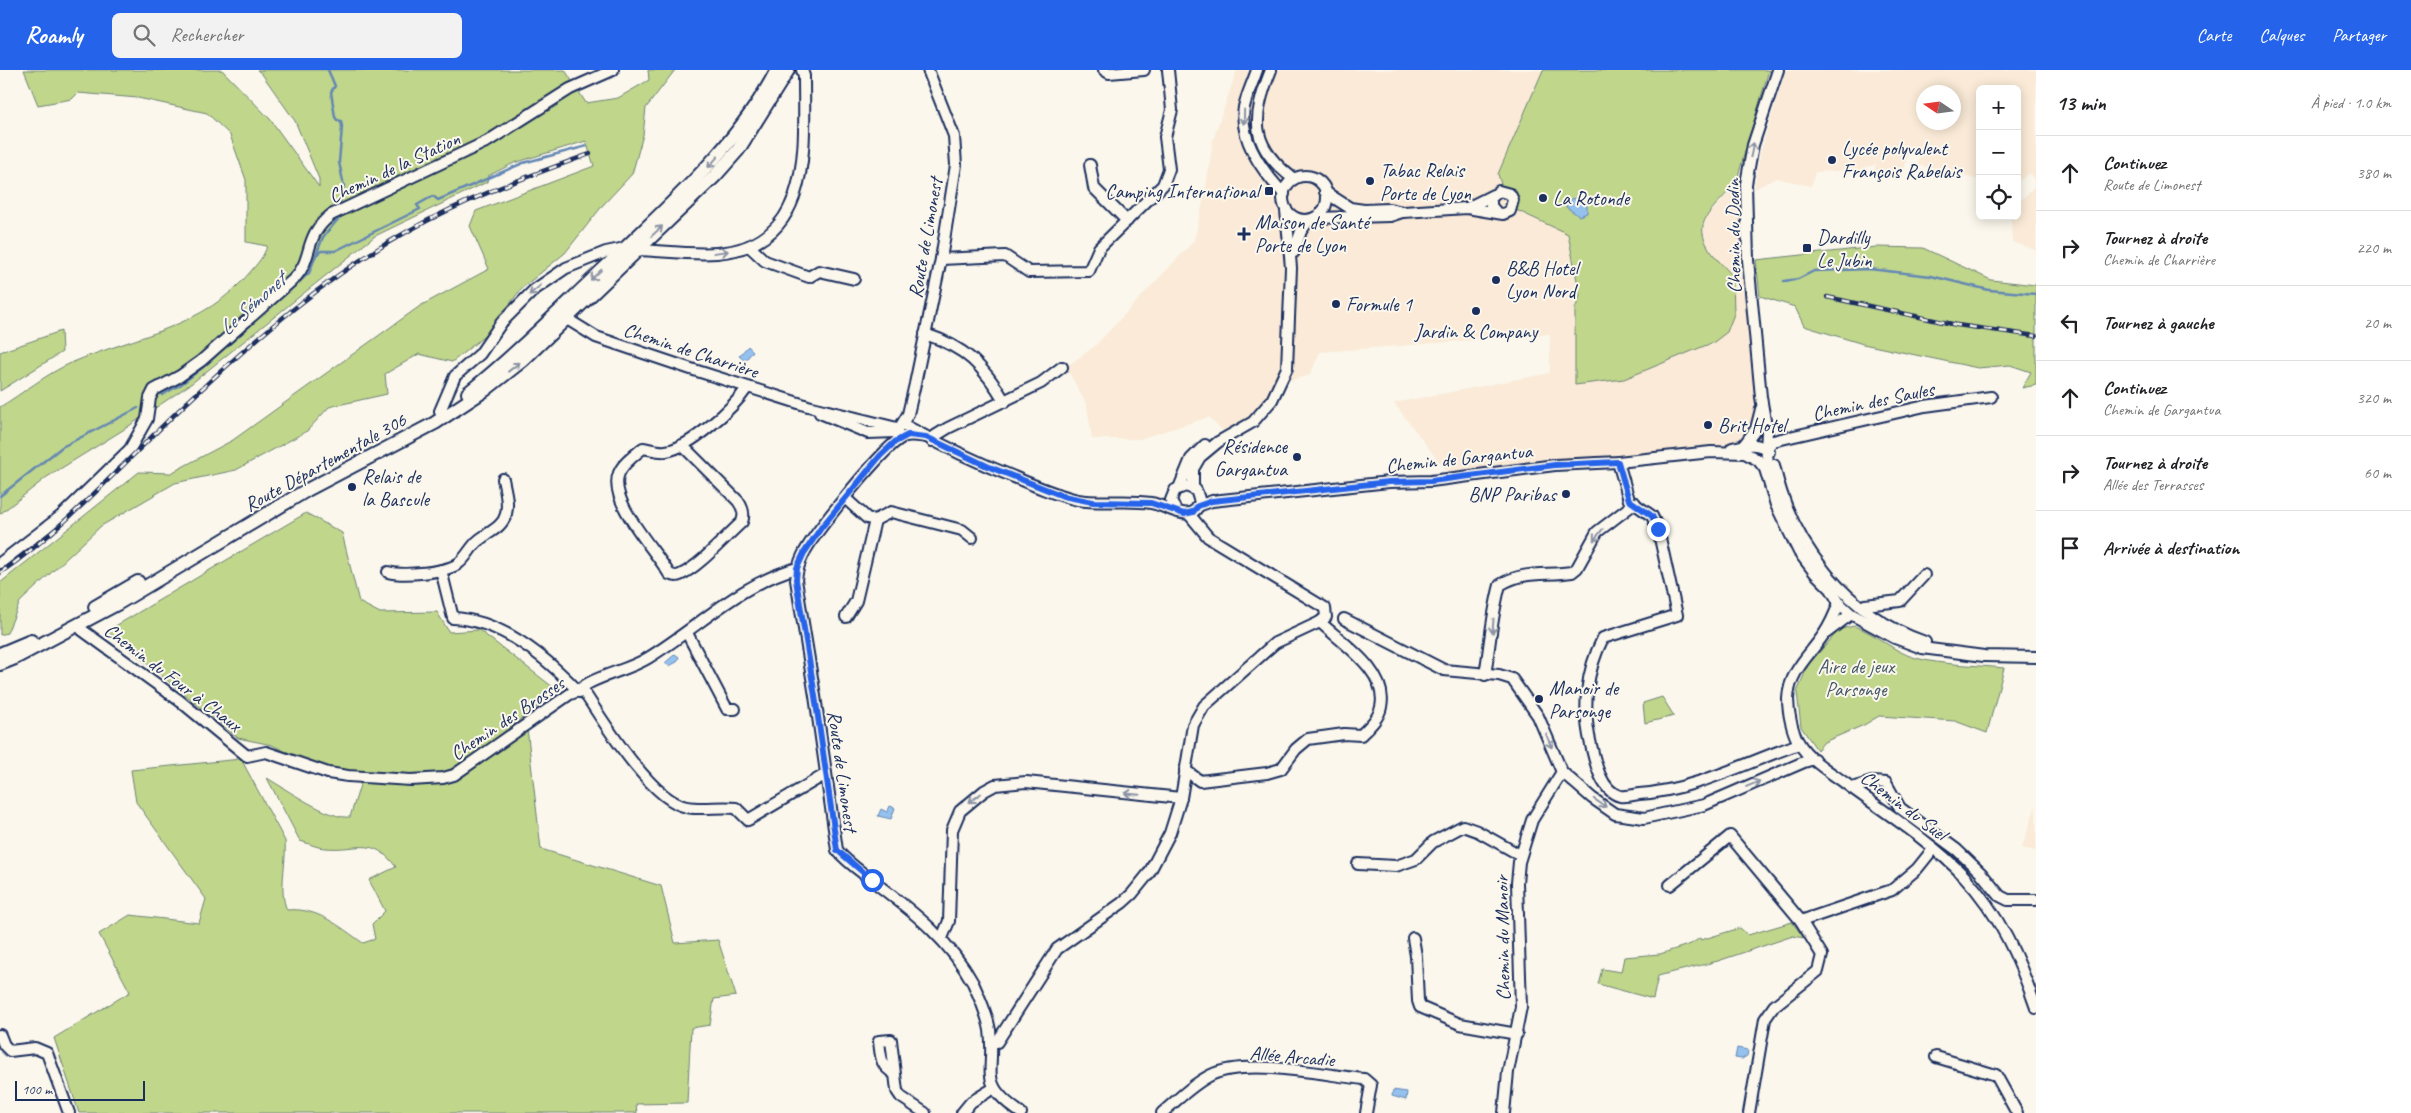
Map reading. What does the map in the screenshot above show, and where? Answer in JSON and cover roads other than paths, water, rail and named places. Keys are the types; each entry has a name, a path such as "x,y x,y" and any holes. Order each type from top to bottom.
{"main road":[{"name":"Route Départementale 306","path":"0,664 118,604 307,490 435,423 508,372 567,318 729,144 761,100 778,70"},
{"name":"Route Départementale 306","path":"0,654 86,613 302,484 440,411 468,393 708,183 738,150 788,70"}],"street":[{"name":"Chemin de la Station","path":"0,563 61,516 130,449 147,419 150,398 154,390 201,361 295,278 303,267 314,232 331,215 481,145 570,89 612,70"},
{"name":"Route Départementale 306","path":"440,411 455,376 480,354 502,322 534,290 566,268 606,252 631,249 717,253 749,246 766,236 784,216 796,197 800,179 804,76 802,70"},
{"name":"Route de Limonest","path":"928,70 954,136 956,150 954,180 941,259 908,414 902,431 821,528 804,553 797,568 796,580 837,850 942,938 960,961 977,992 987,1020 991,1042 990,1079 994,1088"},
{"path":"1104,70 1109,73 1144,70"},
{"path":"941,259 1005,256 1028,272 1089,271 1099,248 1163,185 1169,169 1165,137 1172,110 1168,70"},
{"path":"1257,70 1244,109 1246,136 1261,166 1284,194"},
{"path":"1271,70 1260,97 1257,132 1263,147 1271,159 1294,179"},
{"name":"Chemin du Dodin","path":"1774,497 1766,449 1767,432 1762,405 1746,216 1746,184 1753,145 1778,70"},
{"path":"1090,165 1094,188 1127,221"},
{"path":"991,1042 998,1042 1057,949 1122,904 1141,883 1170,833 1181,798 1193,724 1204,706 1275,643 1320,622 1326,617 1326,611 1320,604 1208,537 1202,528 1195,510 1195,490 1192,474 1196,463 1209,449 1253,422 1272,400 1287,368 1291,268 1284,194 1286,188 1294,179 1300,177 1313,178 1321,185 1325,192 1350,208 1403,212 1467,208 1507,213 1512,208 1513,200 1506,192 1499,191 1467,208"},
{"path":"1291,268 1297,239 1312,219 1325,207 1325,192"},
{"path":"1493,194 1490,202 1496,212"},
{"path":"1286,210 1296,218 1312,219 1390,216 1403,212"},
{"path":"749,246 765,261 809,277 819,271 854,279"},
{"name":"Chemin de Charrière","path":"567,318 596,337 747,388 929,439 987,466 1063,496 1093,502 1151,503 1176,511"},
{"path":"925,334 958,347 975,360 992,379 1005,402"},
{"path":"929,439 1042,383 1062,367"},
{"path":"682,445 738,501 744,510 744,516 742,522 702,558 680,575 675,576 669,574 626,513 617,479 623,467 643,448 667,451 682,445 738,401 747,388"},
{"name":"Chemin des Saules","path":"1752,456 1761,454 1773,441 1853,421 1925,406 1991,397"},
{"name":"Chemin du Dodin","path":"1744,445 1756,429 1762,405"},
{"name":"Chemin de Charrière","path":"808,406 888,442"},
{"name":"Route de Limonest","path":"880,456 888,442 902,431"},
{"name":"Chemin de Charrière","path":"868,433 902,431"},
{"path":"1195,510 1176,511 1172,504 1184,472 1198,449 1213,440 1229,436"},
{"path":"1721,452 1744,445 1758,445 1766,449 1772,456 1791,520 1805,545 1837,585 1858,605 1880,622 1906,636 1971,655"},
{"name":"Chemin de Gargantua","path":"1195,510 1212,501 1389,482 1431,481 1555,465 1618,462 1721,452 1736,452 1752,456"},
{"path":"1752,456 1764,469 1774,497 1799,552 1815,573 1831,589 1839,604 1852,614 1908,644 1922,648 1971,655 2036,657"},
{"path":"1618,462 1629,500 1652,516 1658,529 1677,615 1603,638 1597,650 1587,687 1588,731 1604,784 1620,796 1653,793 1702,782 1737,766 1799,744"},
{"path":"388,572 398,575 441,570 458,564 478,541 500,526 506,515 507,497 503,480"},
{"path":"1176,490 1186,486 1212,501"},
{"name":"Chemin de Charrière","path":"1151,503 1176,490"},
{"path":"846,499 867,518 874,520 891,512 962,530 972,538"},
{"path":"1484,675 1492,632 1494,608 1500,585 1512,577 1525,574 1572,572 1577,568 1597,532 1634,503"},
{"path":"846,616 856,601 874,520"},
{"name":"Chemin des Brosses","path":"247,756 266,752 328,773 348,776 411,780 443,778 454,775 588,683 646,659 687,633 733,596 782,572 797,568"},
{"path":"441,570 453,618 485,623 507,634 548,663 580,690 636,766 669,800 685,807 736,808 748,820 826,774"},
{"path":"1839,604 1865,605 1900,602 1924,575"},
{"name":"Chemin du Suel","path":"1839,604 1823,635 1805,656 1793,678 1788,699 1792,727 1799,744 1814,759 1963,874 1993,912 2014,948 2035,1005"},
{"path":"1852,614 1858,605"},
{"name":"Chemin du Suel","path":"1823,635 1852,614"},
{"path":"1344,619 1444,670 1484,675 1499,674 1512,679 1538,716 1562,772 1592,798 1615,814 1644,818 1704,805 1814,759"},
{"path":"1185,770 1200,781 1267,773 1280,769 1296,749 1308,739 1344,734 1361,735 1373,723 1381,706 1380,688 1371,670 1351,647 1320,622"},
{"name":"Chemin du Four à Chaux","path":"79,625 85,633 180,701 247,756"},
{"path":"687,633 728,709 735,709"},
{"name":"Chemin du Manoir","path":"1504,1113 1508,1072 1522,999 1517,883 1520,855 1532,820 1562,772"},
{"path":"942,938 949,921 952,830 960,811 984,791 995,785 1026,782 1181,798"},
{"path":"1852,788 1872,782 1886,784 1900,808 1957,850 1981,873 2000,896 2008,900 2036,900"},
{"path":"1358,864 1396,866 1416,859 1433,842 1462,826 1477,830 1520,855"},
{"path":"1670,885 1730,836 1800,921 1821,951 1820,968 1815,975 1774,1006 1764,1019 1748,1113"},
{"path":"1800,921 1892,890 1917,869 1933,849"},
{"path":"1413,938 1420,1007 1429,1013 1469,1026 1516,1034"},
{"path":"0,1035 4,1045 10,1051 35,1048 47,1053 69,1113"},
{"path":"1936,1057 1996,1075 2018,1113"},
{"name":"Allée Arcadie","path":"1162,1113 1212,1075 1234,1069 1260,1067 1364,1079 1371,1085 1366,1113"},
{"path":"895,1074 897,1091 901,1097 925,1113"},
{"path":"962,1113 971,1102 994,1088 1000,1097 1021,1113"}],"water":[{"path":"1576,198 1587,206 1587,213 1579,216 1566,207 1567,200"},
{"path":"748,346 753,351 745,361 739,356"},
{"path":"675,654 679,657 677,662 669,666 665,663"},
{"path":"890,806 895,808 891,819 878,816 881,809 887,812"},
{"path":"1737,1048 1748,1050 1747,1056 1742,1059 1735,1058"},
{"path":"1393,1090 1407,1092 1406,1100 1392,1096"}],"waterway":[{"name":"Le Sémonet","path":"328,70 335,86 331,92 335,117 341,121 342,127 339,162 344,186 340,202"},
{"path":"316,255 321,251 335,251 420,209 417,205 433,196 438,200 523,163 587,146"},
{"name":"Le Sémonet","path":"162,395 180,385 202,368 309,273 323,237 340,217"},
{"path":"1784,281 1798,279 1814,271 1869,269 1931,276 1989,290 2036,294"},
{"name":"Le Sémonet","path":"0,496 62,447 138,408"}],"railway":[{"path":"0,573 26,554 76,511 168,420 269,329 351,266 380,247 432,218 521,179 590,154"},
{"path":"1827,297 1957,325 2036,336"}],"place":[{"name":"Lycée polyvalent François Rabelais","path":"1832,160"},
{"name":"Tabac Relais Porte de Lyon","path":"1370,181"},
{"name":"Camping International","path":"1269,191"},
{"name":"La Rotonde","path":"1543,198"},
{"name":"Maison de Santé Porte de Lyon","path":"1244,234"},
{"name":"Dardilly Le Jubin","path":"1807,248"},
{"name":"B&B Hotel Lyon Nord","path":"1496,280"},
{"name":"Formule 1","path":"1336,304"},
{"name":"Jardin & Company","path":"1476,311"},
{"name":"Brit Hotel","path":"1708,425"},
{"name":"Résidence Gargantua","path":"1297,457"},
{"name":"Relais de la Bascule","path":"352,487"},
{"name":"BNP Paribas","path":"1566,494"},
{"name":"Manoir de Parsonge","path":"1539,699"}],"park label":[{"name":"Aire de jeux Parsonge","path":"1856,678"}]}
